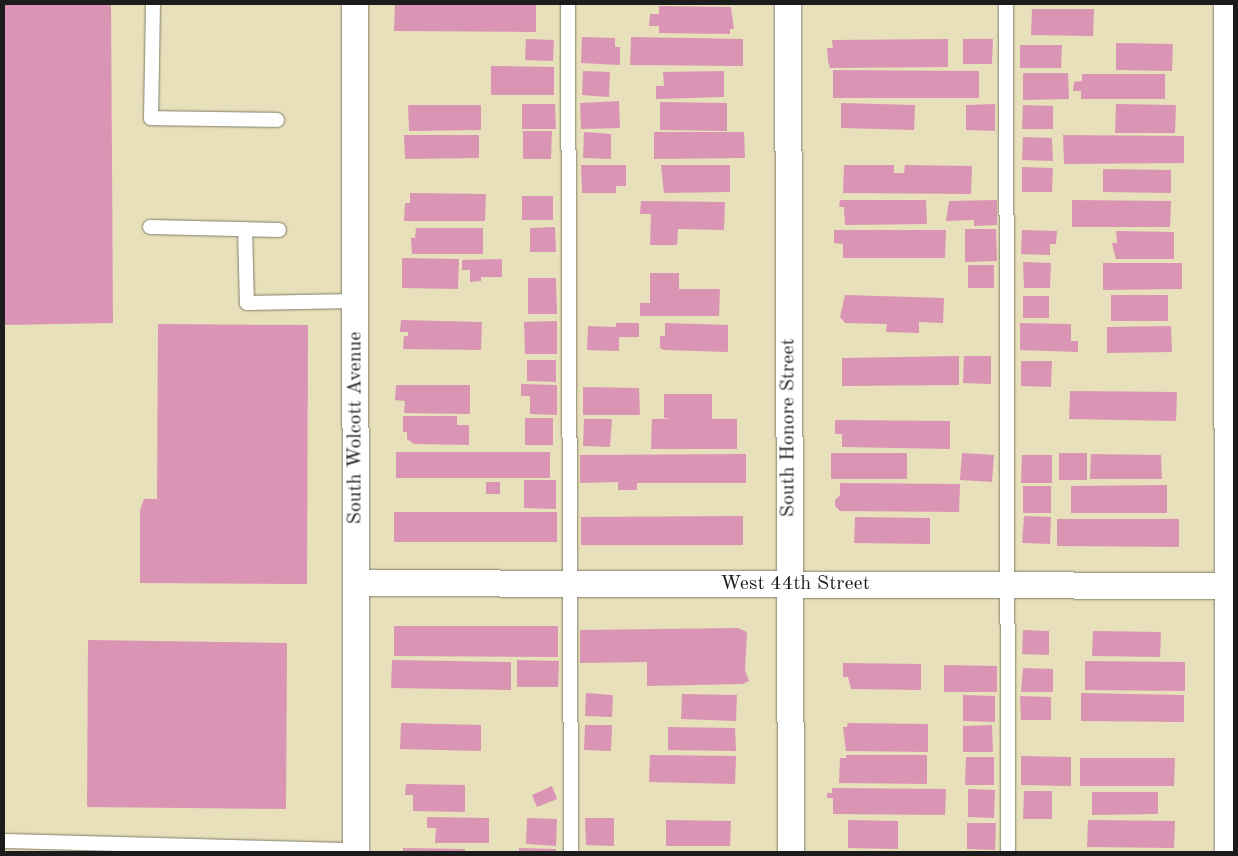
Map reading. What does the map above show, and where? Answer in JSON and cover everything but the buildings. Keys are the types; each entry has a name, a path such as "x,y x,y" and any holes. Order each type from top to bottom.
{"street":[{"name":"South Wolcott Avenue","path":"354,4 356,851"},
{"name":"South Honore Street","path":"788,4 791,852"},
{"path":"1227,4 1231,586 1228,852"},
{"name":"West 44th Street","path":"356,583 1231,586"}],"lane":[{"path":"153,4 152,118 277,120"},
{"path":"568,4 571,852"},
{"path":"1006,4 1008,852"},
{"path":"150,227 280,230"},
{"path":"245,229 247,303 355,301"},
{"path":"4,841 356,851"}]}
